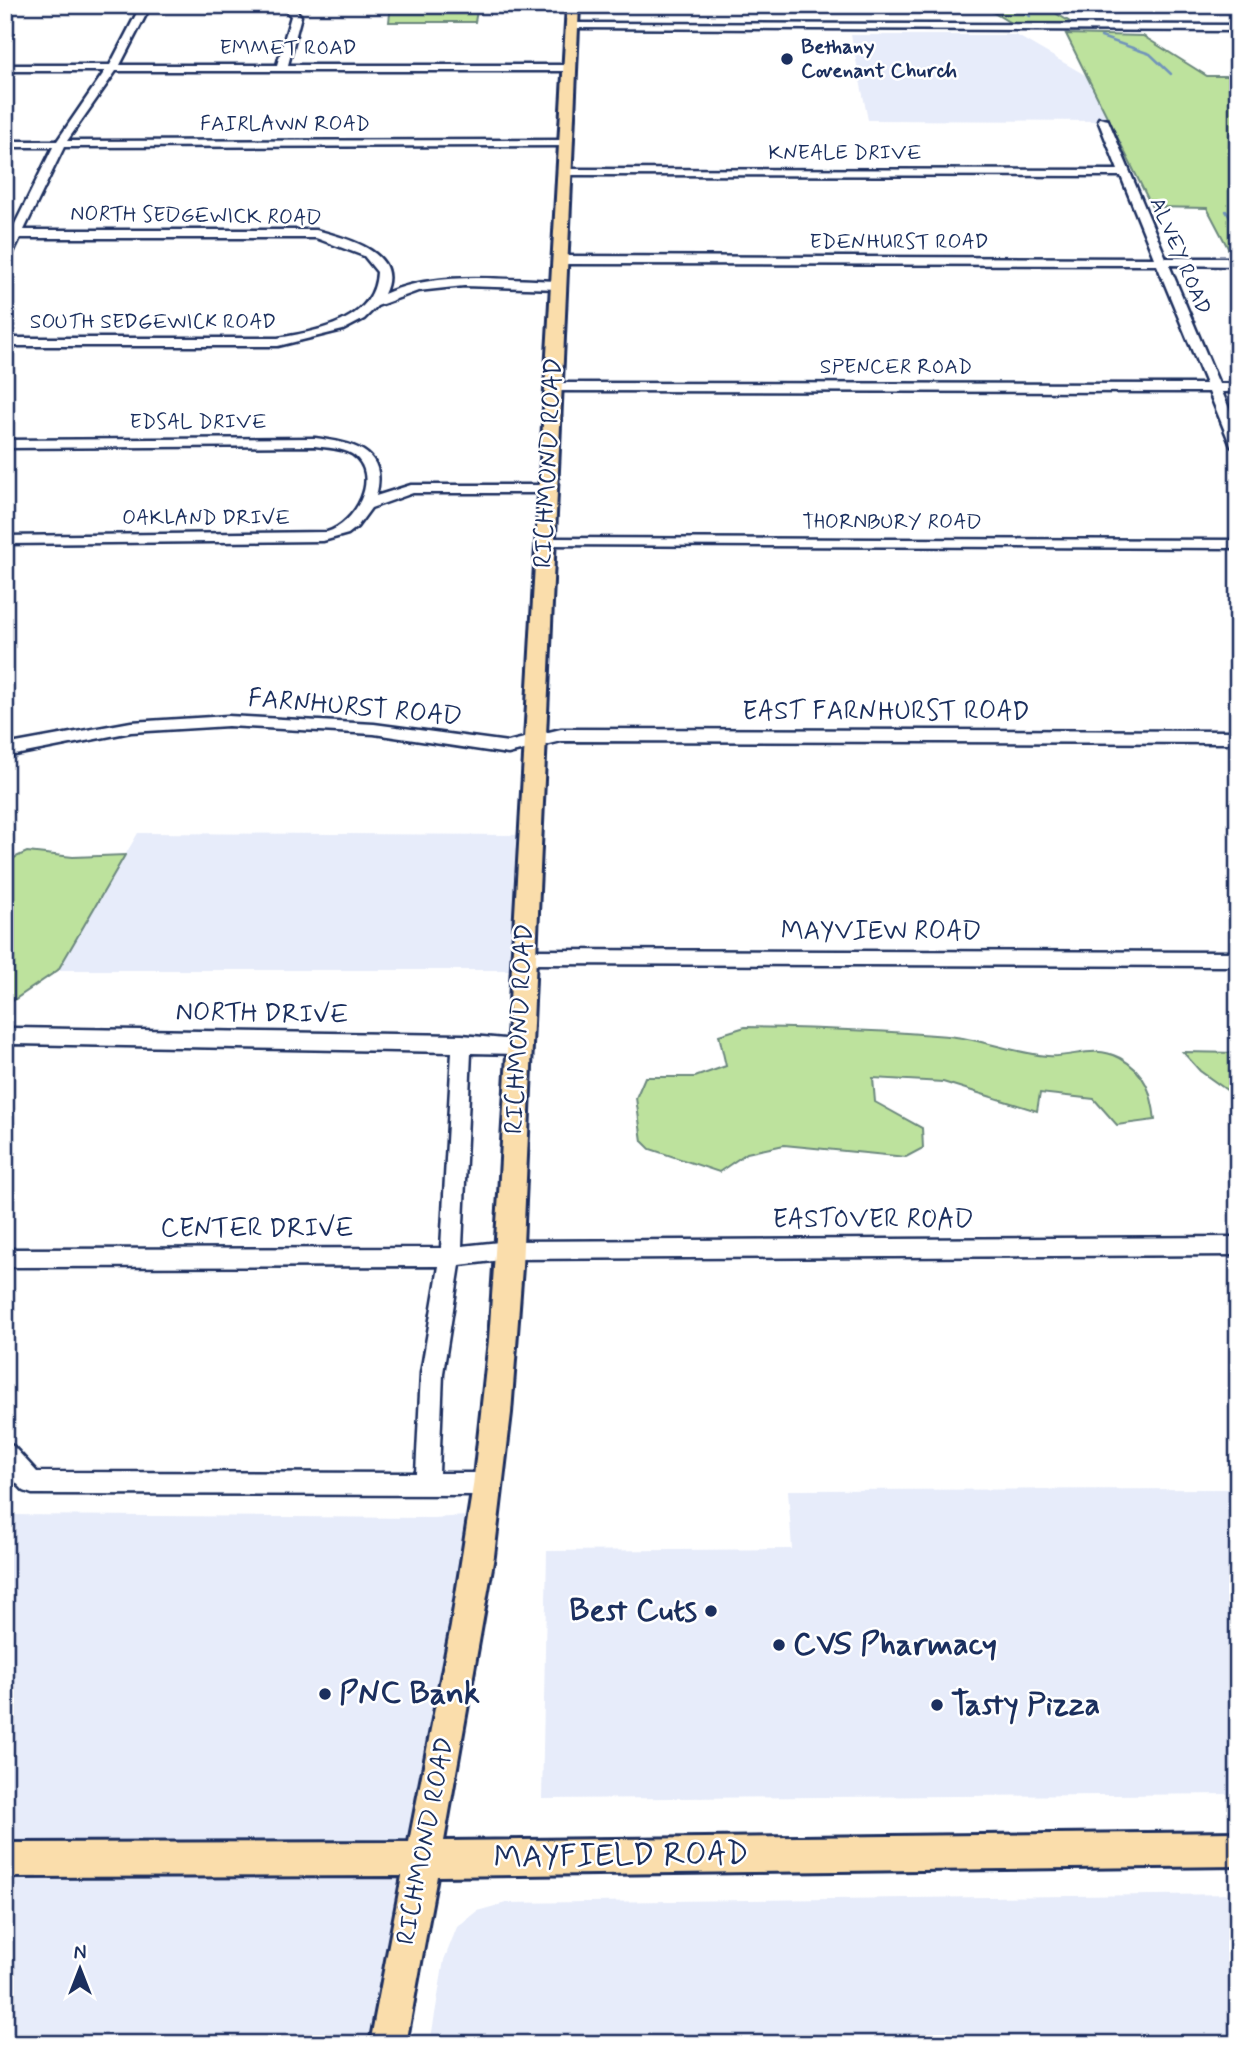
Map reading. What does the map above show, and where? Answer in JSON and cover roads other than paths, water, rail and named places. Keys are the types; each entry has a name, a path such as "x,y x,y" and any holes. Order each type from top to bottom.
{"main road":[{"name":"RICHMOND ROAD","path":"388,2044 470,1605 488,1484 509,1250 572,15"},
{"name":"MAYFIELD ROAD","path":"5,1860 1238,1849"}],"street":[{"path":"5,257 11,234 60,144 120,58 146,5"},
{"path":"282,67 296,16 286,5"},
{"path":"572,15 1238,28"},
{"name":"EMMET ROAD","path":"5,68 570,68"},
{"name":"ALVEY ROAD","path":"1103,120 1238,446"},
{"name":"FAIRLAWN ROAD","path":"5,144 566,143"},
{"name":"KNEALE DRIVE","path":"564,172 1125,173"},
{"name":"NORTH SEDGEWICK ROAD","path":"11,234 299,233 339,240 362,248 380,265 398,276 433,284"},
{"name":"EDENHURST ROAD","path":"560,260 1238,262"},
{"path":"373,303 382,284 380,265"},
{"path":"433,284 559,285"},
{"name":"SOUTH SEDGEWICK ROAD","path":"5,342 278,342 312,336 349,324 366,312 373,303 408,288 433,284"},
{"name":"SPENCER ROAD","path":"553,387 1238,388"},
{"name":"EDSAL DRIVE","path":"5,444 315,442 357,451 371,474"},
{"path":"371,474 411,489 548,489"},
{"name":"OAKLAND DRIVE","path":"5,540 311,538 342,532 366,505 372,492 371,474"},
{"path":"366,505 411,489"},
{"name":"THORNBURY ROAD","path":"545,542 1238,544"},
{"name":"FARNHURST ROAD","path":"5,751 131,727 228,721 374,729 508,748 535,743"},
{"name":"EAST FARNHURST ROAD","path":"535,743 561,735 1238,737"},
{"name":"MAYVIEW ROAD","path":"524,957 1238,959"},
{"name":"NORTH DRIVE","path":"5,1040 13,1037 519,1046"},
{"path":"427,1483 432,1373 451,1257 462,1044"},
{"name":"EASTOVER ROAD","path":"509,1250 1238,1246"},
{"name":"CENTER DRIVE","path":"5,1258 451,1257 509,1250"},
{"path":"5,1454 32,1483 488,1484"}],"waterway":[{"path":"1011,5 1030,16"},
{"path":"1101,37 1150,54 1171,74"},
{"path":"1226,211 1238,230"}],"place":[{"name":"Bethany Covenant Church","path":"787,59"},
{"name":"Best Cuts","path":"711,1611"},
{"name":"CVS Pharmacy","path":"779,1645"},
{"name":"PNC Bank","path":"325,1694"},
{"name":"Tasty Pizza","path":"937,1705"}]}
